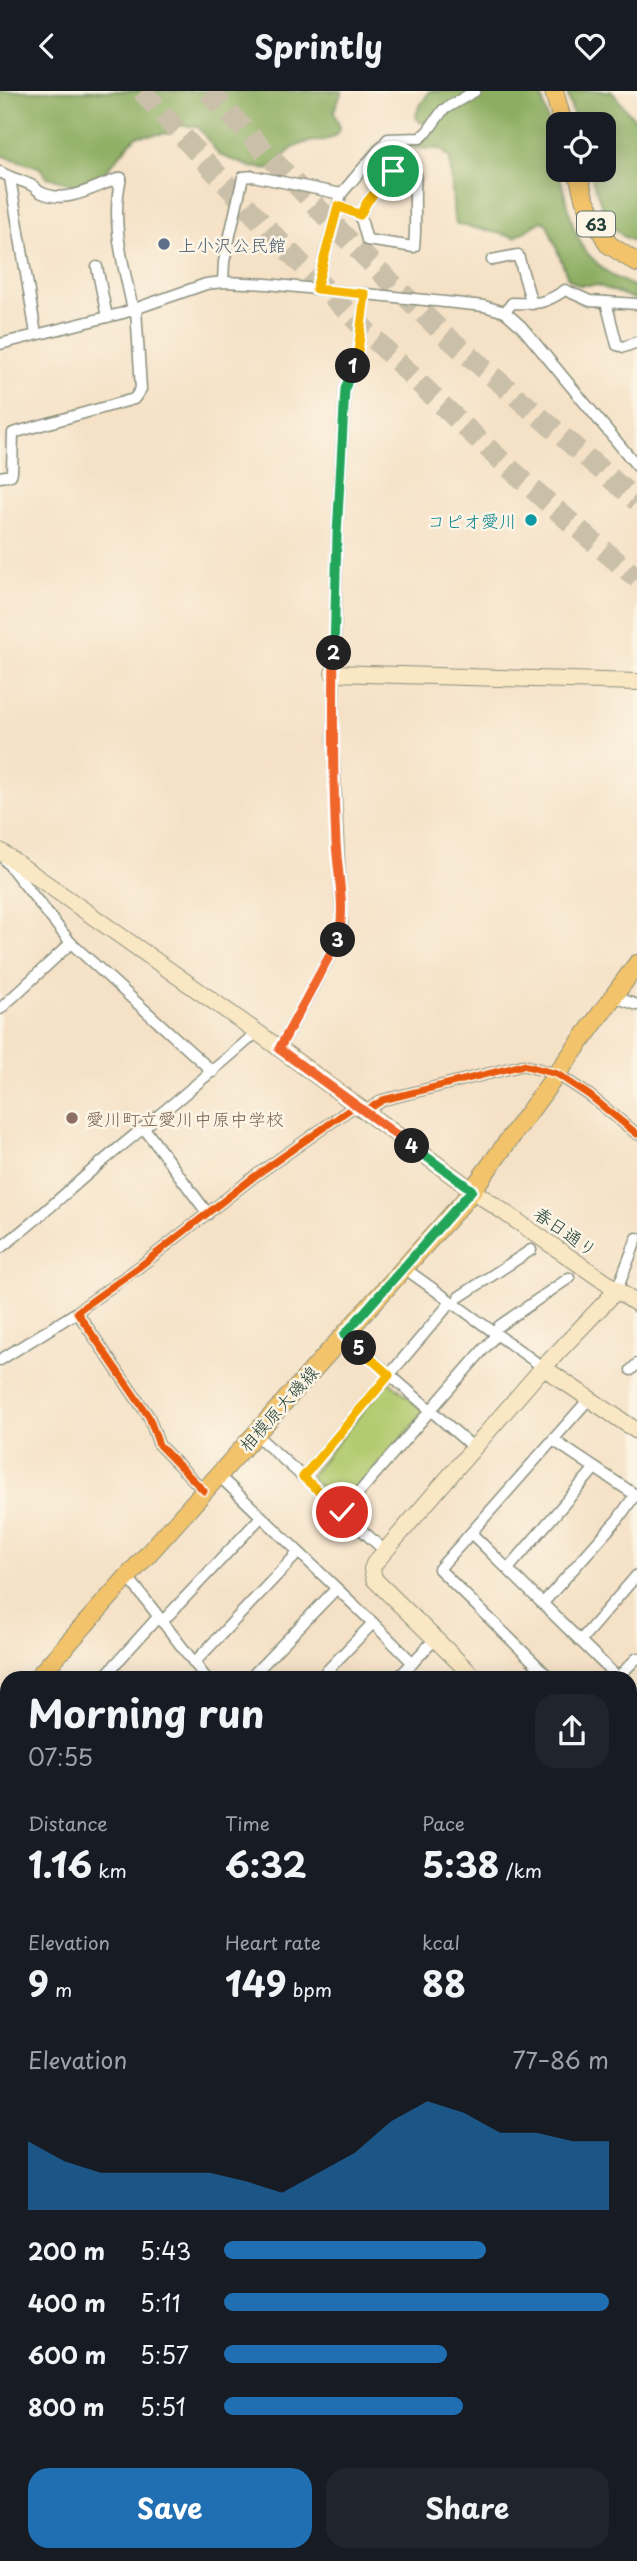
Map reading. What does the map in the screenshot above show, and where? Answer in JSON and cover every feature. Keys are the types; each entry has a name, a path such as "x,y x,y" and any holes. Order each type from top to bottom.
{"main road":[{"path":"554,91 560,112"},
{"name":"63","path":"580,182 584,198 608,244 637,263"},
{"name":"相模原大磯線","path":"43,1671 472,1190 637,964"}],"street":[{"path":"316,289 339,200 388,139 420,138 443,110 475,91"},
{"path":"223,282 224,262 243,177 253,176 339,200 360,215 367,240 414,247 416,174 393,171 367,202 360,215"},
{"path":"5,175 13,198 36,334"},
{"path":"0,477 12,472 12,433 134,399 141,389 134,309 116,195 121,178 93,190 67,196 43,194 32,185 5,175"},
{"path":"0,201 13,198"},
{"path":"492,260 522,255 532,304"},
{"path":"96,274 107,317"},
{"path":"0,344 107,317 206,284 223,282 484,306 505,312 521,326 637,466"},
{"path":"505,312 512,303 548,302 565,289 590,301 637,304"},
{"path":"279,1049 338,941 342,925 336,819 333,673 337,535 345,389 358,352 365,294"},
{"path":"606,302 617,345 624,347 637,342"},
{"path":"333,673 637,681"},
{"path":"0,853 71,943 213,1072"},
{"name":"春日通り","path":"0,853 257,1032 472,1190 637,1304"},
{"path":"0,1009 71,943"},
{"path":"612,996 637,1005"},
{"path":"0,1248 32,1226 102,1162 213,1072 257,1032"},
{"path":"0,1360 77,1312 255,1176 356,1105 367,1110 383,1100 523,1065 557,1074 589,1095 637,1134"},
{"path":"144,1128 208,1214"},
{"path":"468,1671 374,1579 372,1569 544,1368 617,1290 637,1238"},
{"path":"303,1477 455,1300 531,1249"},
{"path":"404,1268 455,1300 544,1368 637,1431"},
{"path":"342,1512 497,1330 569,1278"},
{"path":"77,1312 149,1417 159,1445 204,1491"},
{"path":"344,1335 474,1448"},
{"path":"543,1671 439,1569 589,1399"},
{"path":"255,1434 385,1551"},
{"path":"543,1603 636,1495 553,1440"},
{"path":"508,1569 595,1468"},
{"path":"218,1475 413,1663"},
{"path":"110,1671 261,1517"},
{"path":"471,1533 611,1671"},
{"path":"194,1663 298,1553"},
{"path":"580,1641 637,1576"},
{"path":"128,1577 200,1671"},
{"path":"257,1671 336,1589"},
{"path":"327,1671 373,1623"},
{"path":"405,1671 435,1639"},
{"path":"625,1671 637,1658"}],"green space":[{"path":"0,91 342,91 334,111 340,128 331,138 292,149 272,169 251,167 219,155 198,127 179,125 171,133 136,136 101,177 76,186 47,177 39,167 0,155"},
{"path":"429,91 540,91 546,113 546,182 561,182 574,229 584,250 612,276 637,288 637,300 597,285 578,285 568,278 547,224 542,221 515,237 457,224 454,219 450,158 441,149 400,148 395,144 397,138 428,138 432,134 432,126 420,122 416,117"},
{"path":"567,91 611,91 637,122 637,242 626,238 611,223 593,182 616,182 616,112 573,112"},
{"path":"388,1380 425,1412 342,1506 309,1477"}],"tunnel":[{"path":"142,91 319,282 442,405 570,522 637,578"},
{"path":"208,91 350,242 445,335 637,501"}],"cycle path":[{"path":"279,1049 338,941 342,925 333,742 337,535 345,389 358,352 365,294"},
{"path":"204,1491 159,1445 149,1417 77,1312 255,1176 356,1105 367,1110 383,1100 523,1065 557,1074 589,1095 637,1134"}],"place":[{"name":"上小沢公民館","path":"164,244"},
{"name":"コピオ愛川","path":"531,520"},
{"name":"愛川町立愛川中原中学校","path":"72,1118"}],"route":[{"path":"342,1512 303,1477 389,1375 344,1335 472,1190 279,1049 338,941 342,925 333,743 337,535 345,389 358,352 365,294 316,289 338,206 360,215 367,202 393,171"}]}
